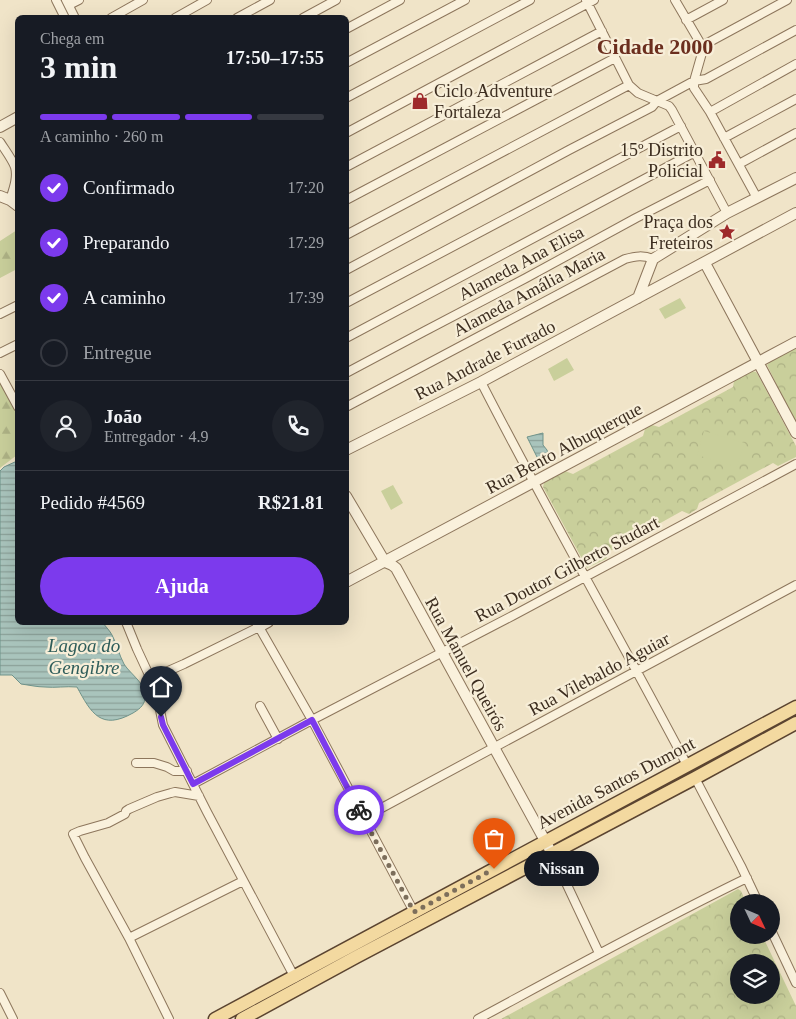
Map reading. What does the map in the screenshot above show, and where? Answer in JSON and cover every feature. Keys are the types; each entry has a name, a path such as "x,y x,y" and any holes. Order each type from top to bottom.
{"main road":[{"name":"Avenida Santos Dumont","path":"215,1019 356,957 687,765 796,707"},
{"path":"778,716 790,726"},
{"name":"Avenida Santos Dumont","path":"242,1019 297,982 414,912 695,778 790,726"}],"street":[{"path":"56,0 64,15"},
{"path":"74,15 68,3 79,0"},
{"path":"116,15 143,0"},
{"path":"180,15 207,0"},
{"path":"242,15 270,0"},
{"path":"308,15 336,0"},
{"path":"349,27 400,0"},
{"path":"349,61 466,0"},
{"path":"349,96 530,0"},
{"path":"675,0 702,46 694,88 710,112 756,198"},
{"path":"686,20 723,0"},
{"path":"702,46 787,0"},
{"path":"349,131 590,1 602,31 629,85 638,93 669,106 727,213"},
{"path":"349,268 652,107 657,101 694,81 706,79 796,30"},
{"path":"349,164 602,31"},
{"path":"349,198 615,58"},
{"path":"710,112 796,64"},
{"path":"349,233 629,85"},
{"path":"724,138 796,99"},
{"path":"0,126 15,118"},
{"path":"349,301 681,126"},
{"path":"739,164 796,133"},
{"path":"0,142 15,165"},
{"path":"349,336 695,152"},
{"path":"638,298 653,259 727,213 796,178"},
{"name":"Alameda Ana Elisa","path":"349,371 710,180"},
{"path":"9,201 15,182"},
{"name":"Rua Andrade Furtado","path":"349,448 481,382 796,213"},
{"name":"Alameda Amália Maria","path":"349,405 625,259 644,256 653,259"},
{"path":"705,263 796,433"},
{"path":"0,314 15,306"},
{"name":"Rua Bento Albuquerque","path":"349,580 796,342"},
{"path":"0,353 15,346"},
{"path":"0,374 15,402"},
{"path":"481,382 687,765"},
{"name":"Rua Doutor Gilberto Studart","path":"193,784 796,464"},
{"name":"Rua Manuel Queirós","path":"349,501 385,562 396,568 548,847"},
{"name":"Rua Vilebaldo Aguiar","path":"363,818 796,585"},
{"path":"127,625 136,649 158,695 163,725 297,982"},
{"path":"150,679 184,664 259,625"},
{"path":"262,625 414,912"},
{"path":"260,706 278,738"},
{"path":"136,763 157,764 174,771 187,771"},
{"path":"695,778 754,894"},
{"path":"169,1019 130,938 73,834 80,830 108,823 125,814 129,809 159,796 176,792 199,796"},
{"path":"548,847 599,953"},
{"path":"478,1019 679,911 747,878"},
{"path":"130,938 244,881"},
{"path":"779,944 793,971 796,983"},
{"path":"0,994 13,1019"}],"green space":[{"path":"15,231 15,270 0,278 0,241"},
{"path":"680,298 686,308 665,319 659,309"},
{"path":"796,347 796,424 767,365"},
{"path":"567,358 574,370 554,381 548,369"},
{"path":"752,371 758,375 796,446 796,457 778,466 773,463 699,503 697,509 689,514 682,511 610,551 606,559 587,568 543,487 544,483 565,471 573,474 643,436 645,429 652,425 659,427 733,387 734,381"},
{"path":"0,381 15,408 15,457 0,468"},
{"path":"704,431 745,443 737,467 697,455"},
{"path":"393,485 403,503 391,510 381,491"},
{"path":"738,889 742,894 730,894 730,944 766,944 771,954 730,954 730,1004 780,1004 780,973 796,1006 796,1019 501,1019"}],"water":[{"path":"543,433 543,445 548,454 540,463 527,437"},
{"name":"Lagoa do Gengibre","path":"15,462 15,625 104,625 112,635 124,664 144,689 145,699 143,704 133,713 122,718 105,720 92,711 77,687 33,686 21,684 12,675 0,675 0,471"}],"way so far":[{"path":"359,810 414,912 494,869"}],"place":[{"name":"Ciclo Adventure Fortaleza","path":"420,101"},
{"name":"15º Distrito Policial","path":"717,160"},
{"name":"Praça dos Freteiros","path":"727,232"},
{"name":"Nissan","path":"494,869"}],"district":[{"name":"Cidade 2000","path":"655,46"}],"route":[{"path":"161,717 163,725 193,784 312,720 359,810"}]}
